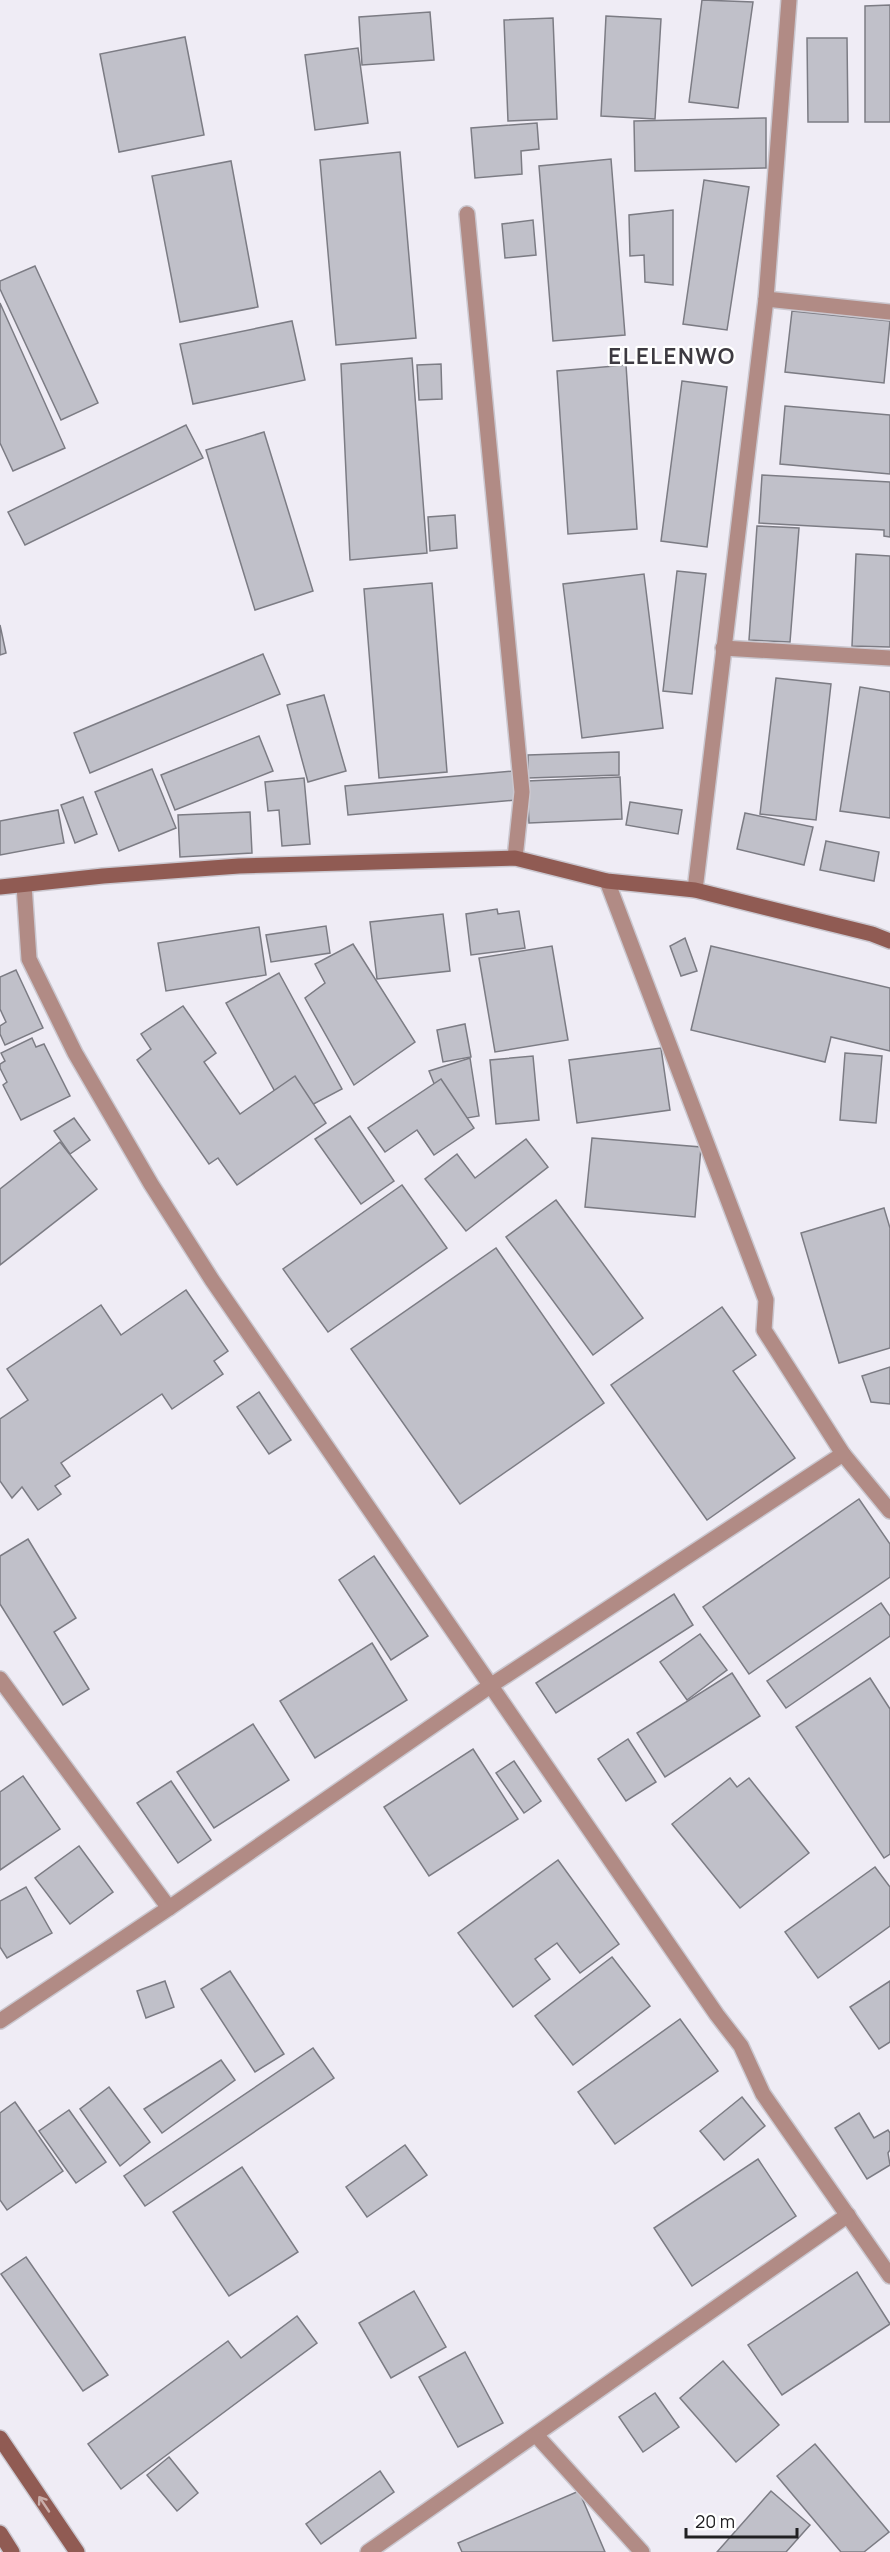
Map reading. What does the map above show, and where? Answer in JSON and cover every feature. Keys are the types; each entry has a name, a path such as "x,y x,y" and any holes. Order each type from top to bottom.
{"street":[{"path":"695,890 766,299 789,0"},
{"path":"467,214 522,792 515,858"},
{"path":"766,299 890,312"},
{"path":"723,648 890,657"},
{"path":"0,888 239,866 515,858 607,881 695,890 872,934 890,941"},
{"path":"607,881 766,1300 764,1330 843,1454 890,1511"},
{"path":"24,885 29,959 75,1053 151,1184 219,1289 490,1686 717,2015 741,2046 763,2094 890,2276"},
{"path":"0,2021 169,1908 490,1686 843,1454"},
{"path":"0,1678 169,1908"},
{"path":"368,2552 848,2215"},
{"path":"536,2435 642,2552"},
{"path":"0,2438 77,2552"},
{"path":"0,2533 12,2552"}],"building":[{"path":"702,0 753,2 738,108 689,102"},
{"path":"890,5 890,122 865,122 865,6"},
{"path":"430,12 434,60 362,65 359,17"},
{"path":"606,16 661,19 655,119 601,116"},
{"path":"553,18 557,119 508,121 504,20"},
{"path":"185,37 204,135 119,152 100,54"},
{"path":"807,38 847,38 848,122 808,122"},
{"path":"358,48 368,123 315,130 305,55"},
{"path":"766,118 766,168 635,171 634,121"},
{"path":"537,123 539,149 521,151 522,174 475,178 471,128"},
{"path":"400,152 416,338 336,345 320,160"},
{"path":"611,159 625,335 553,341 539,166"},
{"path":"231,161 258,307 180,322 152,176"},
{"path":"704,180 749,187 727,330 683,324"},
{"path":"673,210 673,285 645,282 644,255 630,256 629,215"},
{"path":"533,220 536,255 505,258 502,224"},
{"path":"35,266 98,403 61,420 0,289 0,281"},
{"path":"0,303 65,448 13,471 0,443"},
{"path":"792,311 890,321 884,383 785,372"},
{"path":"292,321 305,380 193,404 180,344"},
{"path":"412,358 427,553 350,560 341,364"},
{"path":"441,364 442,399 419,400 417,365"},
{"path":"626,365 637,529 568,534 557,371"},
{"path":"682,381 727,387 707,547 661,541"},
{"path":"785,406 890,415 890,474 780,464"},
{"path":"186,425 203,458 25,545 8,512"},
{"path":"264,432 313,591 255,610 206,450"},
{"path":"762,475 890,482 890,537 884,536 884,530 759,523"},
{"path":"455,515 457,548 430,551 428,517"},
{"path":"757,526 799,528 790,642 749,640"},
{"path":"856,554 890,556 890,647 852,646"},
{"path":"677,571 706,574 692,694 663,691"},
{"path":"644,574 663,728 582,738 563,584"},
{"path":"432,583 447,772 379,778 364,589"},
{"path":"0,625 6,653 0,655"},
{"path":"263,654 280,694 90,773 74,733"},
{"path":"776,678 831,684 816,820 760,814"},
{"path":"860,687 890,692 890,818 840,811"},
{"path":"324,695 346,771 308,782 287,705"},
{"path":"259,736 273,771 175,810 161,775"},
{"path":"619,752 619,775 528,778 528,755"},
{"path":"152,769 176,828 119,851 95,792"},
{"path":"514,771 516,800 348,815 345,786"},
{"path":"620,777 622,819 529,823 527,781"},
{"path":"304,778 310,844 282,846 279,810 268,811 265,782"},
{"path":"83,797 97,834 75,843 61,805"},
{"path":"630,802 682,810 678,834 626,825"},
{"path":"58,810 64,843 0,855 0,821"},
{"path":"250,812 252,853 180,857 178,815"},
{"path":"745,813 813,827 804,865 737,849"},
{"path":"826,841 879,852 874,881 820,870"},
{"path":"497,909 498,914 519,911 525,948 471,955 466,914"},
{"path":"443,914 450,971 377,979 370,922"},
{"path":"326,926 330,953 271,962 266,935"},
{"path":"259,927 266,975 166,991 158,943"},
{"path":"685,938 697,971 681,976 670,946"},
{"path":"353,944 415,1042 354,1085 305,998 325,983 315,964"},
{"path":"552,946 568,1040 495,1052 479,958"},
{"path":"711,946 890,988 890,1051 831,1037 825,1062 691,1030"},
{"path":"16,970 43,1028 5,1045 0,1034 0,1026 6,1022 0,1009 0,977"},
{"path":"279,973 342,1089 289,1117 226,1003"},
{"path":"183,1006 216,1053 204,1062 240,1114 295,1076 326,1123 237,1185 218,1158 209,1164 137,1060 151,1049 141,1034"},
{"path":"465,1024 471,1057 443,1062 437,1030"},
{"path":"32,1038 36,1047 44,1044 70,1096 21,1120 3,1085 7,1082 0,1068 0,1064 5,1061 1,1053"},
{"path":"661,1048 670,1110 577,1123 569,1060"},
{"path":"845,1053 882,1056 876,1123 840,1120"},
{"path":"533,1056 539,1120 496,1124 490,1060"},
{"path":"470,1058 479,1116 449,1121 429,1071"},
{"path":"441,1079 474,1128 434,1155 417,1130 385,1152 368,1128"},
{"path":"350,1116 394,1181 361,1204 315,1139"},
{"path":"74,1118 90,1140 70,1154 54,1131"},
{"path":"592,1138 701,1147 695,1217 585,1207"},
{"path":"526,1139 548,1167 466,1231 425,1179 457,1154 475,1178"},
{"path":"60,1142 97,1189 0,1265 0,1189"},
{"path":"402,1185 447,1248 328,1332 283,1269"},
{"path":"556,1200 643,1318 593,1355 506,1237"},
{"path":"884,1208 890,1228 890,1348 839,1363 801,1233"},
{"path":"496,1248 604,1403 460,1504 351,1349"},
{"path":"186,1290 228,1351 214,1361 223,1374 172,1409 162,1394 61,1463 70,1476 55,1486 61,1494 38,1510 22,1487 12,1498 0,1481 0,1419 28,1400 7,1369 101,1305 121,1335"},
{"path":"722,1307 756,1355 733,1371 795,1458 707,1520 611,1385"},
{"path":"890,1367 890,1404 871,1402 862,1376"},
{"path":"259,1392 291,1440 269,1454 237,1407"},
{"path":"859,1499 890,1544 890,1577 749,1674 703,1607"},
{"path":"28,1539 76,1618 54,1632 89,1689 63,1705 0,1604 0,1556"},
{"path":"374,1556 428,1636 391,1660 339,1580"},
{"path":"674,1594 693,1625 556,1713 536,1683"},
{"path":"881,1603 890,1616 890,1636 786,1708 767,1681"},
{"path":"700,1634 727,1670 687,1700 660,1662"},
{"path":"372,1643 407,1700 315,1758 280,1701"},
{"path":"732,1673 760,1716 665,1777 637,1733"},
{"path":"870,1678 890,1709 890,1854 884,1858 796,1727"},
{"path":"253,1724 289,1780 214,1828 177,1772"},
{"path":"628,1739 656,1782 626,1801 598,1759"},
{"path":"473,1749 518,1819 429,1876 384,1807"},
{"path":"514,1761 541,1801 524,1813 496,1773"},
{"path":"23,1776 60,1829 0,1870 0,1792"},
{"path":"730,1778 737,1787 749,1778 809,1853 740,1908 672,1824"},
{"path":"171,1781 211,1840 178,1863 137,1803"},
{"path":"79,1846 113,1892 70,1924 35,1878"},
{"path":"558,1860 619,1944 580,1973 557,1943 535,1959 550,1979 513,2007 458,1933"},
{"path":"875,1867 890,1887 890,1926 818,1978 785,1932"},
{"path":"26,1887 52,1933 7,1958 0,1947 0,1901"},
{"path":"612,1957 650,2006 573,2065 535,2016"},
{"path":"230,1971 284,2054 255,2072 201,1989"},
{"path":"165,1981 174,2007 146,2018 137,1991"},
{"path":"890,1981 890,2042 879,2049 850,2007"},
{"path":"680,2019 718,2071 615,2144 578,2092"},
{"path":"313,2048 334,2078 145,2206 124,2176"},
{"path":"221,2060 235,2080 162,2133 144,2109"},
{"path":"109,2087 150,2142 120,2166 80,2109"},
{"path":"742,2097 765,2126 724,2160 700,2131"},
{"path":"15,2102 63,2171 7,2210 0,2200 0,2113"},
{"path":"69,2110 106,2162 76,2183 39,2131"},
{"path":"859,2113 874,2138 888,2130 890,2133 888,2153 890,2165 867,2179 835,2128"},
{"path":"405,2145 427,2175 367,2217 346,2187"},
{"path":"758,2159 796,2216 692,2286 654,2228"},
{"path":"242,2167 298,2252 229,2296 173,2212"},
{"path":"26,2257 108,2375 83,2391 1,2274"},
{"path":"857,2272 890,2324 782,2395 748,2345"},
{"path":"414,2291 446,2347 391,2378 359,2323"},
{"path":"297,2316 317,2343 121,2489 88,2444 228,2341 241,2358"},
{"path":"465,2352 503,2423 458,2447 419,2377"},
{"path":"723,2361 779,2425 736,2462 680,2398"},
{"path":"655,2393 679,2427 643,2452 619,2417"},
{"path":"815,2444 889,2532 864,2552 841,2552 777,2476"},
{"path":"169,2457 198,2493 177,2511 147,2475"},
{"path":"380,2471 394,2492 321,2544 306,2524"},
{"path":"579,2491 605,2552 462,2552 458,2543"},
{"path":"771,2491 810,2525 786,2552 717,2552"}],"district":[{"name":"ELELENWO","path":"672,356"}]}
